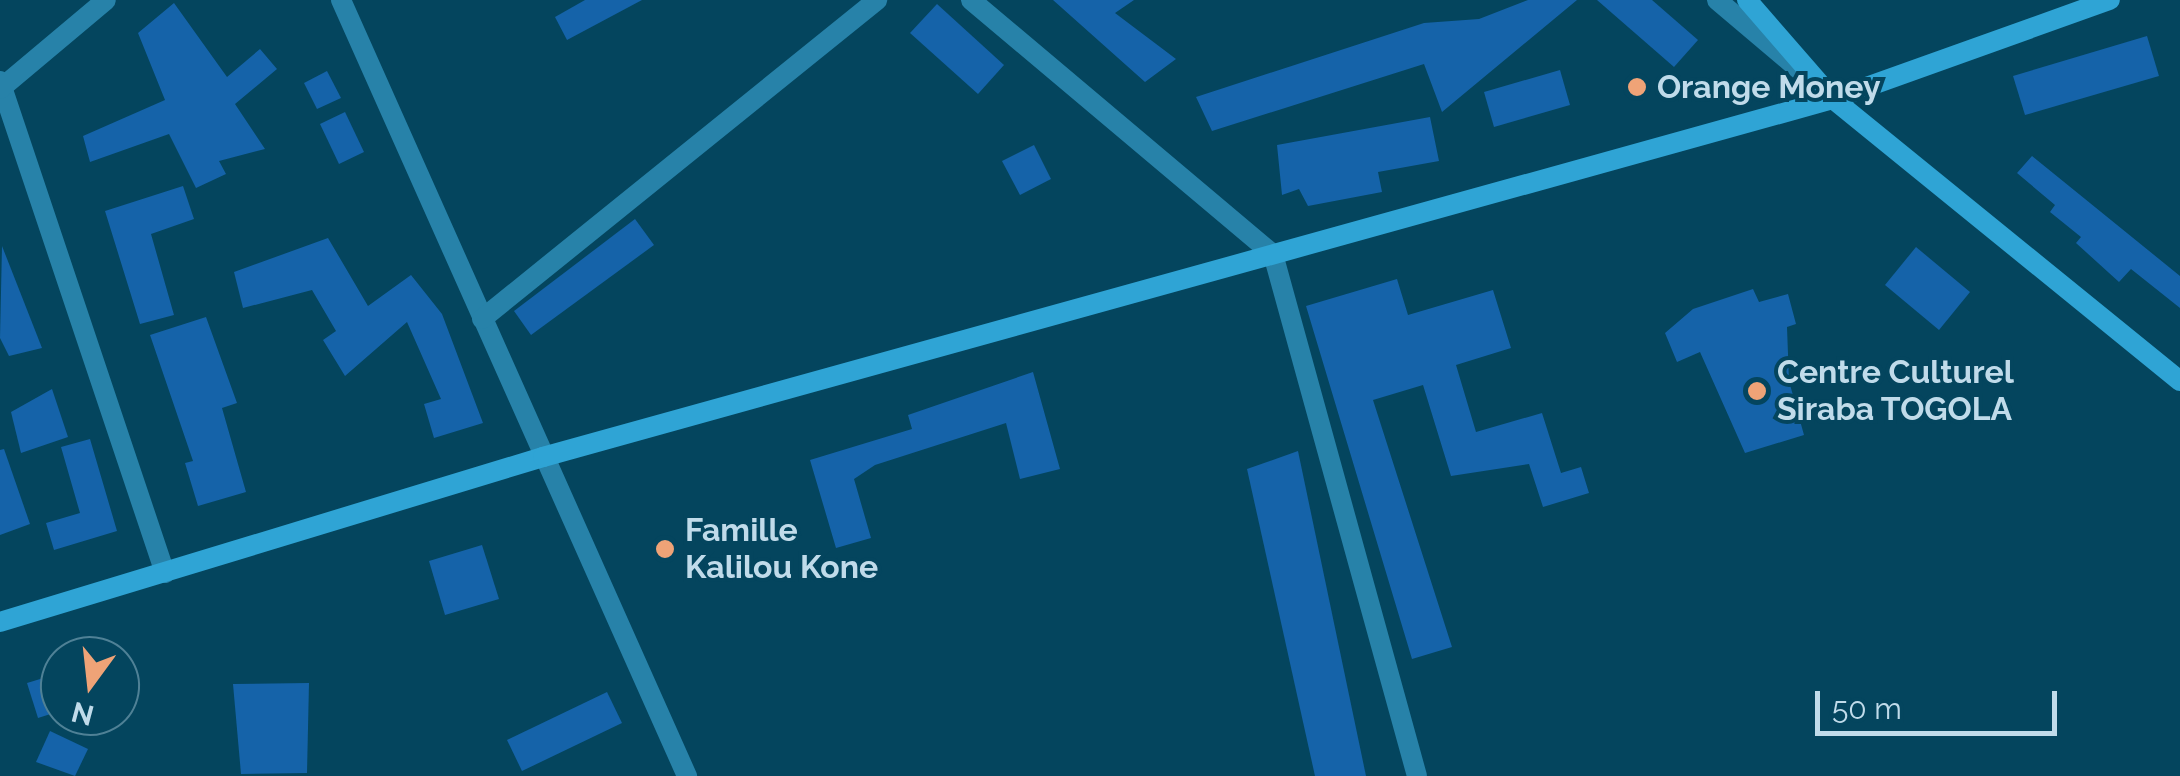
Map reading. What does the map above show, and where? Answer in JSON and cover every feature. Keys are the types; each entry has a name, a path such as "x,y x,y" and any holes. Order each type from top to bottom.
{"street":[{"path":"106,0 1,85 165,573"},
{"path":"341,0 687,776"},
{"path":"482,320 876,0"},
{"path":"971,0 1273,254 1417,776"},
{"path":"1716,0 2180,381"},
{"path":"1747,0 1834,99"},
{"path":"0,622 543,456 1834,99 2078,4 2110,0"}],"building":[{"path":"585,0 642,0 567,40 555,17"},
{"path":"1053,0 1134,0 1115,13 1176,59 1145,82"},
{"path":"1528,0 1577,0 1442,112 1424,64 1212,131 1196,97 1424,23 1479,19"},
{"path":"1597,0 1652,0 1698,40 1674,67"},
{"path":"174,3 227,77 260,49 277,69 235,104 265,149 219,161 226,174 196,188 169,134 90,162 83,136 165,100 138,33"},
{"path":"937,4 1004,65 978,94 910,33"},
{"path":"2147,36 2159,76 2025,115 2013,76"},
{"path":"1560,70 1570,105 1494,127 1484,92"},
{"path":"327,71 341,98 317,109 304,83"},
{"path":"345,112 364,152 339,164 320,124"},
{"path":"1430,117 1439,161 1378,172 1382,192 1308,206 1299,189 1282,195 1277,145"},
{"path":"1034,145 1051,179 1020,195 1002,161"},
{"path":"2032,156 2180,276 2180,308 2131,269 2119,282 2076,243 2081,237 2050,212 2055,205 2017,173"},
{"path":"183,186 194,219 151,234 174,315 140,324 105,211"},
{"path":"635,219 654,245 531,335 514,311"},
{"path":"328,238 368,306 411,275 442,314 483,423 434,438 424,404 441,399 407,322 345,376 323,340 336,331 312,290 243,308 234,272"},
{"path":"2,246 42,348 9,356 0,338"},
{"path":"1916,247 1970,292 1939,330 1885,285"},
{"path":"1397,279 1408,315 1493,290 1511,348 1456,365 1476,432 1542,413 1561,473 1581,467 1589,493 1543,507 1529,464 1451,476 1423,385 1373,400 1452,647 1412,659 1306,306"},
{"name":"Centre Culturel Siraba TOGOLA","path":"1753,289 1759,302 1788,294 1796,324 1787,327 1789,381 1804,435 1745,453 1700,352 1677,362 1665,333 1693,309"},
{"path":"206,317 237,403 222,408 246,492 198,506 185,463 193,461 150,335"},
{"path":"1033,372 1060,469 1020,479 1006,423 875,465 854,479 871,538 836,548 810,460 912,429 908,415"},
{"path":"52,389 68,437 21,453 11,412"},
{"path":"90,439 117,531 54,550 46,523 80,513 61,447"},
{"path":"4,449 30,524 0,535 0,450"},
{"path":"1298,451 1366,776 1315,776 1247,469"},
{"path":"482,545 499,599 445,615 429,561"},
{"path":"40,679 40,717 38,718 27,683"},
{"path":"309,683 307,773 241,774 233,684"},
{"path":"607,692 622,723 522,771 507,740"},
{"path":"48,736 61,736 88,749 75,776 36,762"}],"place":[{"name":"Orange Money","path":"1637,87"},
{"name":"Centre Culturel Siraba TOGOLA","path":"1757,391"},
{"name":"Famille Kalilou Kone","path":"665,549"}]}
